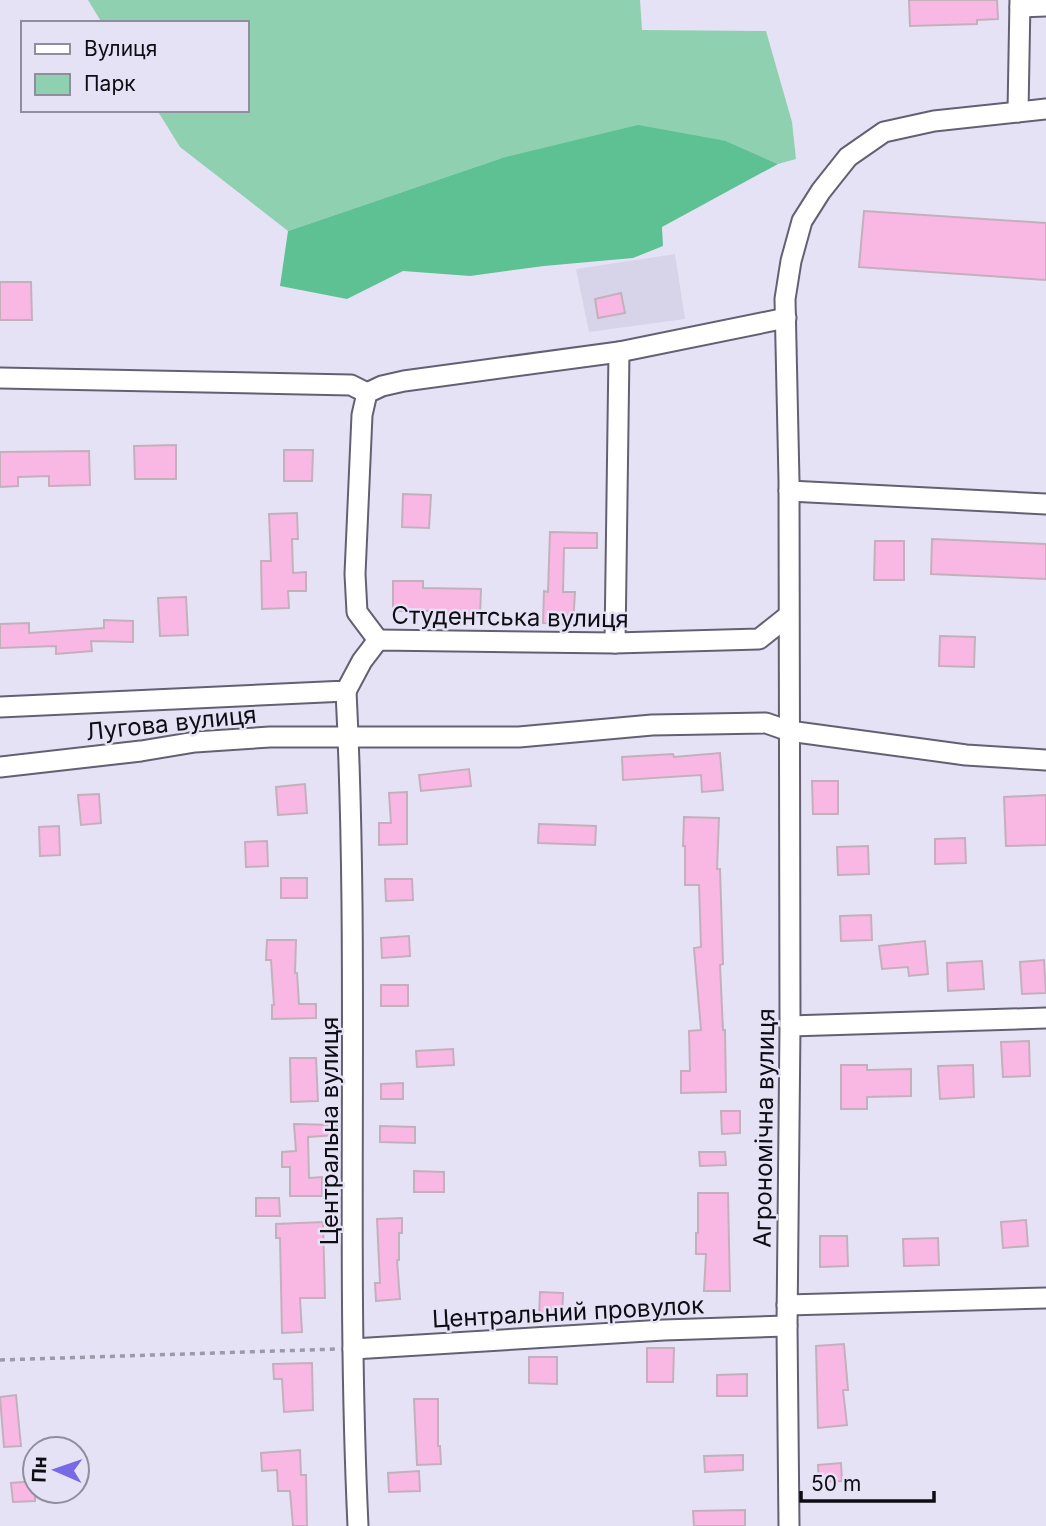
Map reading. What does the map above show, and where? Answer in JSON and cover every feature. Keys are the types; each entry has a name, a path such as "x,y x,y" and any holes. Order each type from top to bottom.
{"street":[{"path":"1018,111 1020,4 1046,6"},
{"name":"Агрономічна вулиця","path":"789,1526 789,491 785,299 791,261 802,221 821,191 848,157 884,132 933,121 1046,109"},
{"path":"367,393 404,381 619,352 786,318"},
{"path":"615,643 619,352"},
{"path":"0,378 351,384 367,393"},
{"path":"367,393 362,415 355,574 357,612 378,640"},
{"path":"789,491 1046,504"},
{"name":"Студентська вулиця","path":"346,691 362,660 378,640 615,643 759,639 788,615"},
{"path":"0,707 346,691"},
{"name":"Центральна вулиця","path":"346,691 353,957 353,1349 358,1526"},
{"name":"Лугова вулиця","path":"0,767 195,742 270,737 519,737 652,725 766,723 789,731 966,755 1046,760"},
{"path":"790,1026 1046,1018"},
{"path":"787,1305 1046,1298"},
{"name":"Центральний провулок","path":"353,1349 650,1331 787,1326"}],"path":[{"path":"0,1360 353,1349"}],"shaded area":[{"path":"675,254 685,319 589,332 576,269"}],"green space":[{"path":"88,0 640,0 642,30 766,31 792,122 796,159 778,164 726,141 502,158 288,231 180,147 158,112 248,112 248,21 101,21"},
{"path":"638,125 726,141 778,164 662,227 663,246 633,258 470,276 403,271 347,299 280,286 288,231 502,158"}],"building":[{"path":"909,0 997,0 998,19 977,20 977,24 910,26"},
{"path":"864,211 1046,223 1046,280 859,267"},
{"path":"0,282 31,282 32,320 0,320"},
{"path":"621,293 625,313 598,318 595,299"},
{"path":"176,445 176,479 135,479 134,446"},
{"path":"284,450 313,450 312,481 284,481"},
{"path":"89,451 90,485 49,486 49,476 18,477 18,486 0,487 0,452"},
{"path":"403,494 431,495 429,528 402,527"},
{"path":"297,513 298,539 292,539 293,573 306,572 306,591 288,591 289,608 262,609 261,561 271,561 269,514"},
{"path":"550,532 597,533 597,548 564,548 563,592 575,592 573,624 543,623 544,591 548,592"},
{"path":"932,539 1046,544 1046,579 931,574"},
{"path":"875,541 904,541 904,580 874,580"},
{"path":"393,581 423,581 423,588 481,589 480,616 445,616 445,611 393,611"},
{"path":"186,597 188,635 160,636 158,598"},
{"path":"104,620 133,621 133,642 91,641 92,651 56,654 56,646 0,648 0,624 29,623 29,633 104,628"},
{"path":"940,636 975,637 974,667 939,666"},
{"path":"720,753 723,790 702,792 701,775 623,780 622,757 673,754 674,757"},
{"path":"469,769 471,786 421,791 419,775"},
{"path":"812,781 838,781 838,814 813,814"},
{"path":"305,784 307,813 278,815 276,787"},
{"path":"407,792 407,844 379,845 379,823 391,823 389,793"},
{"path":"99,794 101,823 81,825 78,795"},
{"path":"1046,795 1046,845 1006,846 1004,797"},
{"path":"684,817 719,818 717,869 720,869 723,964 720,965 726,1092 681,1093 681,1071 690,1071 689,1031 701,1030 694,948 701,947 699,885 685,885"},
{"path":"539,824 596,826 595,845 538,843"},
{"path":"59,826 60,855 40,856 39,827"},
{"path":"965,838 966,863 935,864 935,839"},
{"path":"267,841 268,866 246,867 245,842"},
{"path":"868,846 869,874 838,875 837,847"},
{"path":"281,878 307,878 307,898 281,898"},
{"path":"385,879 412,879 413,900 386,901"},
{"path":"871,915 872,940 841,941 840,916"},
{"path":"409,936 410,956 382,958 381,938"},
{"path":"267,940 296,940 295,973 299,1004 316,1004 316,1018 272,1019 274,1005 271,960 266,960"},
{"path":"925,941 928,974 909,976 908,967 882,969 879,946"},
{"path":"1044,960 1046,993 1022,994 1020,962"},
{"path":"982,961 984,989 948,991 947,963"},
{"path":"381,985 408,985 408,1006 381,1006"},
{"path":"1029,1041 1030,1076 1003,1077 1001,1042"},
{"path":"453,1049 454,1065 417,1067 416,1051"},
{"path":"290,1058 316,1058 318,1101 291,1102"},
{"path":"841,1065 867,1065 867,1070 911,1069 911,1096 867,1097 867,1109 841,1109"},
{"path":"973,1065 974,1097 940,1099 938,1066"},
{"path":"403,1083 403,1099 381,1099 381,1084"},
{"path":"721,1111 740,1111 740,1133 722,1134"},
{"path":"294,1124 337,1125 337,1135 308,1137 309,1178 322,1177 322,1196 290,1196 290,1167 282,1167 282,1152 296,1151"},
{"path":"380,1126 415,1127 415,1143 380,1142"},
{"path":"699,1152 725,1152 726,1165 700,1166"},
{"path":"414,1171 444,1172 444,1192 414,1192"},
{"path":"698,1193 728,1193 730,1291 704,1291 706,1254 696,1254"},
{"path":"256,1198 279,1198 280,1216 256,1216"},
{"path":"402,1218 397,1260 400,1299 376,1301 375,1283 380,1283 377,1219"},
{"path":"1026,1220 1028,1246 1003,1248 1001,1222"},
{"path":"323,1222 325,1298 300,1298 302,1332 282,1333 280,1238 276,1238 276,1224"},
{"path":"820,1236 847,1236 848,1266 820,1267"},
{"path":"938,1238 939,1265 904,1266 903,1239"},
{"path":"540,1292 563,1293 562,1320 539,1318"},
{"path":"844,1344 848,1390 843,1390 847,1425 818,1428 816,1346"},
{"path":"647,1348 674,1348 673,1382 647,1382"},
{"path":"529,1357 557,1357 557,1384 529,1383"},
{"path":"312,1363 313,1410 284,1412 282,1379 274,1379 273,1364"},
{"path":"747,1374 747,1396 717,1396 717,1375"},
{"path":"16,1395 21,1446 4,1447 0,1397"},
{"path":"414,1399 438,1399 438,1446 441,1464 417,1465"},
{"path":"300,1450 301,1475 306,1475 307,1526 293,1526 290,1491 278,1491 277,1470 262,1471 261,1453"},
{"path":"743,1455 743,1470 705,1472 704,1456"},
{"path":"841,1463 842,1481 819,1482 818,1465"},
{"path":"419,1471 420,1491 389,1492 388,1473"},
{"path":"21,1482 21,1502 13,1502 11,1483"},
{"path":"745,1510 745,1526 694,1526 693,1511"}]}
